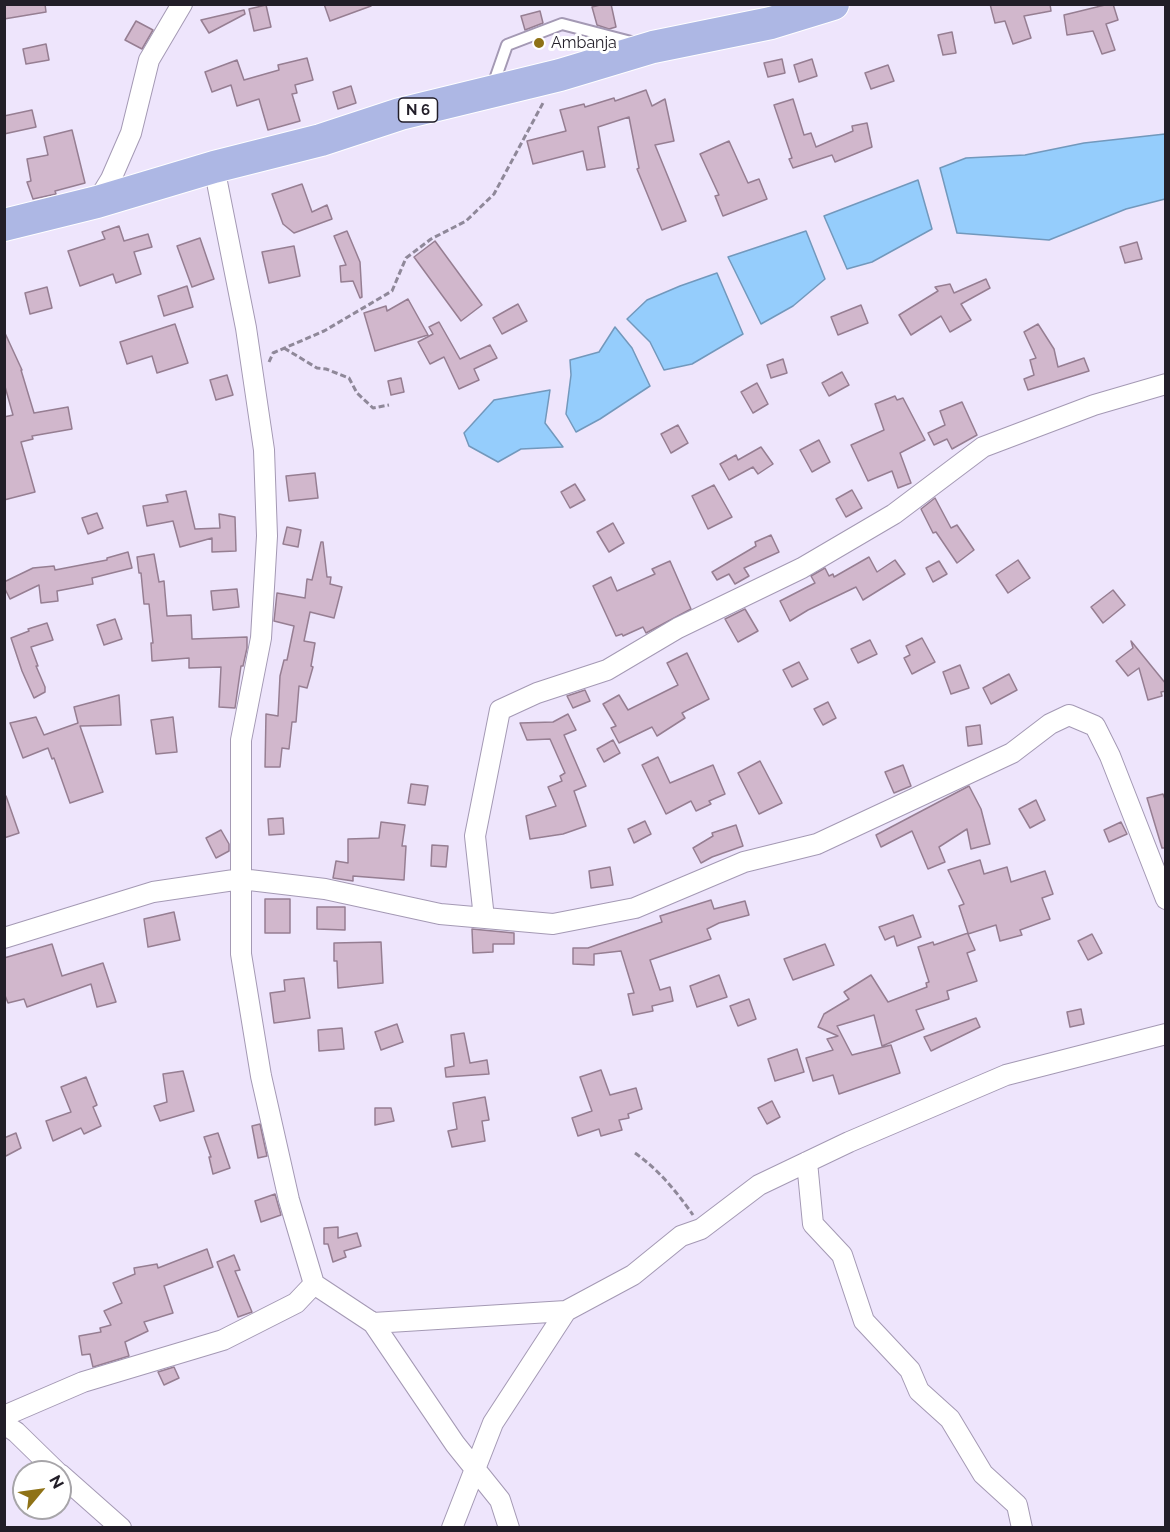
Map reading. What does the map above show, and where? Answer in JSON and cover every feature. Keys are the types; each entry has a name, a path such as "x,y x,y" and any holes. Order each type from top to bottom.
{"main road":[{"name":"N 6","path":"4,225 321,140 400,114 560,75 653,48 771,23 833,4"}],"street":[{"path":"97,201 114,171 130,133 149,60 182,4"},
{"path":"214,167 246,328 264,450 267,536 261,638 241,740 241,954 261,1076 289,1200 314,1284 373,1323 455,1444 500,1500 509,1527"},
{"path":"484,918 475,836 500,710 537,693 607,670 678,628 802,568 894,514 983,447 1094,405 1166,384"},
{"path":"4,938 153,892 242,879 325,889 440,914 553,924 634,908 744,862 818,844 1012,753 1050,724 1069,715 1095,726 1110,756 1166,899"},
{"path":"373,1323 566,1311 633,1275 681,1236 701,1229 759,1185 807,1162 1006,1075 1166,1034"},
{"path":"807,1162 813,1224 842,1255 864,1321 910,1370 919,1391 950,1419 983,1474 1017,1505 1022,1527"},
{"path":"4,1416 83,1382 223,1340 296,1304 314,1284"},
{"path":"452,1527 493,1423 566,1311"},
{"path":"4,1424 16,1432 45,1460"},
{"path":"72,1484 121,1527"}],"lane":[{"path":"491,91 507,45 562,24 653,48"}],"path":[{"path":"268,364 273,353 324,330 392,291 406,258 432,239 465,221 494,194 532,121 560,75"},
{"path":"284,348 317,368 349,378 357,393 373,408 389,405"},
{"path":"635,1153 651,1164 669,1182 701,1229"}],"water":[{"path":"1165,134 1165,199 1126,209 1049,240 957,233 940,168 966,158 1025,155 1084,143"},
{"path":"918,180 932,229 872,262 847,269 824,216"},
{"path":"806,231 825,279 793,306 761,324 728,257"},
{"path":"717,273 743,334 692,364 664,370 650,342 627,319 647,300"},
{"path":"615,327 632,348 650,386 576,432 566,414 571,375 570,360 599,352"},
{"path":"550,390 545,423 563,447 521,449 498,462 469,446 464,433 494,400"}],"building":[{"path":"4,4 45,4 46,12 4,19"},
{"path":"324,4 370,4 371,6 330,21"},
{"path":"611,4 616,27 609,29 597,25 592,7"},
{"path":"990,4 1050,4 1051,11 1024,16 1031,38 1013,44 1005,21 995,23"},
{"path":"1113,4 1118,20 1106,24 1115,50 1102,54 1093,31 1067,35 1064,15"},
{"path":"266,5 271,27 254,31 249,9"},
{"path":"244,10 245,14 209,33 201,20"},
{"path":"540,11 543,23 525,30 521,16"},
{"path":"136,21 153,30 142,49 125,40"},
{"path":"952,32 956,53 943,55 938,35"},
{"path":"46,44 49,60 26,64 23,49"},
{"path":"307,58 313,80 295,85 297,93 292,94 300,121 268,130 259,99 237,106 231,85 212,92 205,72 237,60 244,80 279,70 278,65"},
{"path":"782,59 785,73 768,77 764,63"},
{"path":"812,59 817,76 799,82 794,65"},
{"path":"888,65 894,81 871,89 865,73"},
{"path":"351,86 356,103 338,109 333,92"},
{"path":"646,90 652,106 665,99 674,141 655,145 686,221 662,230 637,169 639,168 629,117 598,127 605,167 587,170 583,151 533,164 527,141 566,131 560,110 584,104 585,107 614,98 615,101"},
{"path":"793,99 804,135 811,133 816,147 853,131 852,126 867,123 872,147 835,162 832,155 793,168 789,159 792,158 774,105"},
{"path":"32,110 36,127 4,134 4,116"},
{"path":"72,130 85,183 55,191 56,194 33,199 27,182 31,181 27,159 48,155 44,137"},
{"path":"729,141 748,183 759,179 767,199 723,216 715,196 719,195 700,154"},
{"path":"302,184 312,212 327,205 332,219 294,233 283,224 272,194"},
{"path":"119,226 124,241 148,234 152,247 134,252 141,274 116,283 113,274 80,286 68,251 105,239 102,232"},
{"path":"347,231 360,262 362,297 360,298 353,281 341,282 340,266 346,265 334,236"},
{"path":"200,238 214,279 192,287 177,246"},
{"path":"435,241 482,305 461,321 414,257"},
{"path":"1137,242 1142,259 1125,263 1120,247"},
{"path":"294,246 300,276 269,283 262,252"},
{"path":"986,279 990,288 961,304 971,320 950,332 941,316 911,335 899,315 938,291 935,287 950,284 954,293"},
{"path":"187,286 193,307 164,316 158,296"},
{"path":"47,287 52,308 30,314 25,293"},
{"path":"408,299 428,335 375,351 364,313 386,306 387,311"},
{"path":"518,304 527,321 502,334 493,318"},
{"path":"861,305 868,323 838,335 831,317"},
{"path":"439,322 460,359 490,345 497,358 474,369 479,380 459,389 444,357 430,364 418,342 433,334 429,327"},
{"path":"175,324 188,363 157,373 152,356 127,364 120,342"},
{"path":"1038,324 1054,349 1058,367 1084,358 1089,371 1028,390 1024,379 1034,375 1030,360 1036,358 1024,332"},
{"path":"4,331 22,370 34,413 68,407 72,429 32,436 33,439 21,442 35,492 4,500 4,417 13,415 4,383"},
{"path":"783,359 787,373 771,378 767,365"},
{"path":"842,372 849,385 829,396 822,383"},
{"path":"227,375 233,395 216,400 210,380"},
{"path":"401,378 404,392 391,395 388,381"},
{"path":"757,383 768,404 753,413 741,392"},
{"path":"895,396 897,400 903,398 925,440 900,453 911,483 898,488 892,471 868,481 851,445 884,430 875,404"},
{"path":"962,402 977,435 952,449 947,439 934,445 928,433 945,425 940,411"},
{"path":"678,425 688,443 671,453 661,434"},
{"path":"819,440 830,462 812,472 800,450"},
{"path":"761,447 773,464 758,474 753,467 729,480 720,464 736,455 738,460"},
{"path":"315,473 318,498 289,501 286,476"},
{"path":"575,484 585,500 570,508 561,492"},
{"path":"714,485 732,517 708,529 692,496"},
{"path":"852,490 862,508 846,517 836,499"},
{"path":"186,491 195,529 220,528 219,514 235,517 236,551 212,552 212,538 180,547 173,521 147,526 143,506 168,502 166,495"},
{"path":"935,498 951,528 957,525 974,550 957,563 936,532 933,533 921,509"},
{"path":"97,513 103,528 88,534 82,518"},
{"path":"613,523 624,543 609,552 597,532"},
{"path":"287,527 301,530 298,547 283,544"},
{"path":"771,535 779,552 744,568 749,576 735,584 729,574 717,580 712,572 756,546 755,542"},
{"path":"321,542 323,542 327,577 331,577 330,584 342,587 334,618 310,612 304,641 315,643 311,666 313,667 307,688 299,686 296,722 292,722 289,749 282,748 280,767 265,767 266,714 278,716 280,676 284,660 287,660 294,626 274,621 277,593 305,598 307,579 312,580"},
{"path":"128,552 132,568 92,578 93,584 57,591 58,601 41,603 39,585 10,599 4,587 4,582 33,568 54,566 55,570 107,560 107,558"},
{"path":"154,554 159,582 164,581 167,616 191,615 192,639 247,637 247,648 243,666 241,666 235,708 219,707 221,667 189,668 189,658 152,661 151,643 153,643 149,604 144,604 137,557"},
{"path":"869,557 877,572 895,560 905,574 863,600 856,587 790,621 780,601 815,583 811,576 825,568 829,576 833,574 834,577"},
{"path":"1018,560 1030,578 1008,593 996,575"},
{"path":"670,561 691,609 646,633 643,627 623,636 622,634 616,636 593,586 611,577 617,591 655,574 652,569"},
{"path":"939,561 947,574 933,582 926,568"},
{"path":"237,589 239,607 213,610 211,591"},
{"path":"1113,590 1125,605 1103,623 1091,607"},
{"path":"745,609 758,631 738,642 725,619"},
{"path":"115,619 122,639 104,645 97,625"},
{"path":"47,623 53,640 31,647 45,687 45,692 34,698 11,638"},
{"path":"922,638 935,662 912,674 904,658 910,655 906,646"},
{"path":"870,640 877,654 858,663 851,649"},
{"path":"1131,641 1166,684 1166,691 1161,692 1162,696 1148,700 1139,668 1128,676 1116,661 1133,648"},
{"path":"687,653 709,699 682,713 685,718 657,736 652,727 619,743 611,728 616,726 603,704 619,695 628,710 678,685 667,663"},
{"path":"799,662 808,679 792,687 783,670"},
{"path":"960,665 969,688 951,694 943,672"},
{"path":"1009,674 1017,690 991,704 983,688"},
{"path":"585,690 590,701 573,708 567,696"},
{"path":"119,695 121,725 80,726 103,792 70,803 54,758 52,759 48,748 23,758 10,723 36,717 44,735 78,723 74,707"},
{"path":"828,702 836,718 823,725 814,709"},
{"path":"568,714 576,730 564,735 586,786 574,791 586,826 563,834 530,839 526,816 556,806 548,787 562,781 560,776 565,773 550,739 527,740 520,723 553,722"},
{"path":"173,717 177,752 156,754 151,720"},
{"path":"980,725 982,744 968,746 966,727"},
{"path":"613,740 620,753 604,762 597,749"},
{"path":"658,757 670,783 713,765 725,794 709,801 711,804 696,811 691,801 666,814 642,765"},
{"path":"760,761 782,803 759,814 738,773"},
{"path":"903,765 911,786 894,793 885,772"},
{"path":"411,784 428,786 425,805 408,803"},
{"path":"969,786 981,809 990,844 971,849 967,829 939,847 945,862 928,869 912,831 881,847 876,835"},
{"path":"1163,794 1166,802 1166,848 1162,848 1147,798"},
{"path":"4,796 6,796 19,833 4,838"},
{"path":"1036,800 1045,820 1030,828 1019,809"},
{"path":"283,818 284,834 269,835 268,819"},
{"path":"645,821 651,834 634,843 628,829"},
{"path":"381,822 405,825 402,846 406,846 404,880 353,876 353,881 333,878 336,861 348,863 348,839 379,838"},
{"path":"1121,822 1127,834 1109,842 1104,830"},
{"path":"736,825 743,846 701,863 693,848 713,836 712,833"},
{"path":"221,830 229,844 229,851 216,858 206,838"},
{"path":"432,845 448,846 446,867 431,866"},
{"path":"980,860 984,874 1007,867 1011,882 1045,871 1053,894 1042,898 1050,919 1020,930 1022,935 1000,941 996,925 968,934 975,950 967,953 977,981 947,991 949,999 916,1010 924,1029 882,1046 874,1015 837,1026 852,1055 891,1045 900,1073 839,1094 833,1075 813,1081 806,1058 833,1050 827,1039 838,1036 818,1027 824,1014 849,999 844,992 871,975 888,1002 927,987 926,983 929,982 918,947 933,942 934,945 968,933 959,906 964,904 948,870"},
{"path":"610,867 613,885 591,888 589,871"},
{"path":"265,899 290,899 290,933 265,933"},
{"path":"711,900 714,909 745,901 749,915 719,923 707,929 711,939 650,960 660,990 670,987 673,1001 652,1006 653,1011 633,1015 628,994 634,993 621,951 594,954 594,965 573,964 573,948 588,948 662,922 660,916"},
{"path":"317,907 345,907 345,930 317,929"},
{"path":"174,912 180,940 148,947 144,919"},
{"path":"913,915 921,937 897,946 894,936 885,940 879,927"},
{"path":"472,929 514,933 514,944 493,944 493,952 473,953"},
{"path":"1092,934 1102,953 1088,960 1078,941"},
{"path":"381,942 383,983 338,988 334,943"},
{"path":"52,944 62,976 103,963 116,1002 97,1007 91,984 27,1007 24,999 8,1003 4,993 4,958"},
{"path":"825,944 834,965 793,980 784,959"},
{"path":"719,975 727,997 697,1007 690,986"},
{"path":"304,978 310,1018 274,1023 270,993 285,991 284,980"},
{"path":"749,999 756,1019 738,1026 730,1006"},
{"path":"1081,1009 1084,1024 1070,1027 1067,1012"},
{"path":"976,1018 980,1027 931,1051 924,1037"},
{"path":"397,1024 403,1042 381,1050 375,1032"},
{"path":"342,1028 344,1049 319,1051 318,1030"},
{"path":"464,1033 470,1063 487,1060 489,1074 446,1077 445,1068 454,1066 451,1035"},
{"path":"797,1049 804,1072 775,1081 768,1059"},
{"path":"601,1070 610,1095 636,1088 642,1109 628,1114 629,1118 619,1120 622,1130 601,1136 599,1129 578,1136 572,1118 592,1111 580,1077"},
{"path":"183,1071 194,1111 160,1121 154,1106 167,1102 163,1074"},
{"path":"86,1077 97,1105 93,1107 101,1126 84,1134 81,1128 53,1141 46,1121 71,1112 61,1087"},
{"path":"485,1097 489,1120 482,1121 485,1141 452,1147 448,1131 457,1129 453,1103"},
{"path":"772,1101 780,1117 767,1124 758,1108"},
{"path":"375,1108 391,1108 394,1121 375,1125"},
{"path":"260,1124 267,1156 258,1158 252,1126"},
{"path":"16,1133 21,1148 4,1157 4,1138"},
{"path":"218,1133 230,1168 213,1174 209,1157 211,1157 204,1137"},
{"path":"275,1194 281,1215 261,1222 255,1201"},
{"path":"338,1227 338,1238 357,1233 361,1246 344,1251 346,1257 333,1262 328,1244 324,1244 324,1228"},
{"path":"207,1249 213,1267 164,1286 173,1313 144,1322 148,1331 125,1342 129,1356 93,1367 90,1354 82,1355 79,1336 101,1332 100,1328 111,1325 104,1311 122,1303 113,1283 135,1274 134,1268 157,1264 158,1268"},
{"path":"234,1255 240,1270 235,1271 252,1312 238,1317 217,1262"},
{"path":"174,1367 179,1378 164,1385 158,1372"}],"place":[{"name":"Ambanja","path":"539,43"}]}
